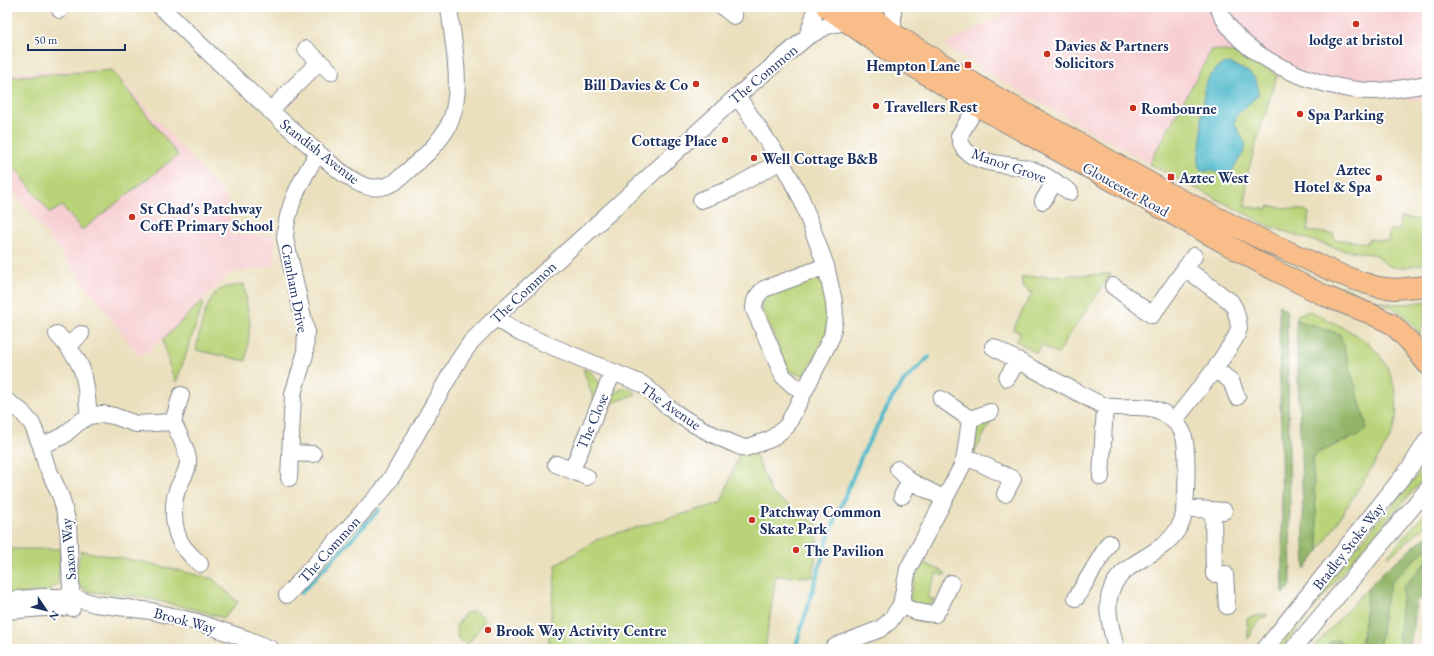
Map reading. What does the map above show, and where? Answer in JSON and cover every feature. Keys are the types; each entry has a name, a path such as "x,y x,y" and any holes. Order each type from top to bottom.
{"main road":[{"name":"Gloucester Road","path":"826,7 884,49 977,106 1262,264 1325,296 1382,319 1400,331 1427,364"},
{"name":"Gloucester Road","path":"859,7 893,33 1000,99 1172,195 1265,241 1339,274 1378,287 1394,289 1427,286"}],"street":[{"name":"Standish Avenue","path":"161,7 270,111 318,153 354,181 367,187 388,186 395,182 432,149 446,129 455,108 457,78 449,7"},
{"name":"The Common","path":"807,36 814,16 815,7"},
{"path":"893,7 893,33"},
{"path":"1218,7 1225,22 1235,34 1258,53 1285,69 1324,84 1371,91 1395,90 1427,84"},
{"name":"The Common","path":"291,594 382,491 395,472 458,361 471,342 737,96 807,36 827,26 845,22"},
{"path":"270,111 325,67 306,49"},
{"name":"The Avenue","path":"496,318 520,333 642,384 651,389 671,410 688,421 741,447 746,448 771,440 786,426 832,336 834,327 834,302 826,266 801,198 781,161 737,96"},
{"name":"Manor Grove","path":"977,106 959,136 964,149 972,156 999,164 1031,169 1055,181 1070,192"},
{"name":"Cranham Drive","path":"289,478 294,394 305,355 306,330 285,238 285,226 288,212 296,193 318,153"},
{"path":"701,200 733,188 781,161"},
{"name":"Manor Grove","path":"1043,201 1055,181"},
{"path":"1113,286 1152,315 1190,262 1231,302 1235,309 1239,328 1236,337 1215,369 1174,421"},
{"path":"804,390 794,386 783,376 754,309 754,302 764,289 826,266"},
{"path":"81,334 62,340 82,369 89,416"},
{"path":"993,347 1105,406 1134,406 1149,408 1163,413 1174,421 1182,431 1186,443 1184,508 1182,520 1178,529 1171,538 1158,550 1133,564 1114,584 1108,615 1116,649"},
{"path":"1007,378 1018,360"},
{"path":"1215,369 1231,381 1237,397"},
{"name":"The Close","path":"572,470 613,372"},
{"path":"181,395 173,422 188,459 184,479 178,489 175,501 174,517 183,556 200,564"},
{"path":"941,399 970,419"},
{"name":"Saxon Way","path":"7,401 21,412 32,424 41,446 46,464 61,498 68,524 72,603"},
{"path":"1101,477 1105,406"},
{"path":"970,419 990,412"},
{"path":"41,446 63,436 89,416 102,414 108,415 136,424 173,422"},
{"path":"832,649 836,646 880,629 890,621 901,605 908,569 962,466 965,456 970,419"},
{"name":"Bradley Stoke Way","path":"1265,649 1411,466 1427,440"},
{"path":"290,453 314,454"},
{"path":"965,456 1013,479 1005,494"},
{"path":"556,464 587,477"},
{"path":"898,469 910,481 945,499"},
{"path":"902,496 910,481"},
{"name":"Bradley Stoke Way","path":"1294,649 1427,490"},
{"path":"1184,508 1219,511 1214,574 1225,574 1227,606"},
{"path":"1076,598 1109,542"},
{"path":"1092,572 1114,584"},
{"path":"901,605 914,612 939,618 940,607 951,583"},
{"name":"Brook Way","path":"7,600 42,597 72,603 95,604 151,611 197,622 239,643 271,649"},
{"name":"Brook Way","path":"7,611 43,608 72,603"}],"shaded area":[{"name":"Aztec West","path":"1019,7 1427,7 1427,96 1419,100 1327,92 1261,69 1187,185 1007,84 944,45"},
{"name":"St Chad's Patchway CofE Primary School","path":"112,69 228,200 231,235 275,235 274,266 230,273 163,339 140,357 7,182 7,74"}],"green space":[{"path":"1212,49 1251,55 1277,75 1248,171 1245,207 1267,209 1268,206 1305,210 1309,213 1307,231 1334,234 1334,239 1367,243 1368,239 1388,241 1390,229 1399,230 1400,218 1427,220 1427,263 1408,267 1393,267 1385,264 1377,255 1342,250 1277,229 1149,164"},
{"path":"112,70 178,155 82,230 62,206 50,213 7,158 7,77"},
{"path":"1111,274 1058,354 1042,345 1037,353 1016,341 1021,333 1013,329 1032,293 1023,287 1021,277"},
{"path":"817,277 823,281 830,318 826,335 806,374 797,374 788,370 761,307 763,297"},
{"path":"244,284 250,324 246,361 196,350 201,326 210,301 220,290"},
{"path":"1342,286 1386,303 1405,304 1427,301 1427,313 1420,334 1418,334 1405,316 1395,309 1385,304 1340,290"},
{"path":"202,301 204,302 176,383 169,365 163,339"},
{"path":"1279,305 1287,311 1291,585 1283,594"},
{"path":"1310,311 1352,332 1373,348 1381,357 1392,378 1396,402 1395,425 1388,442 1319,551 1312,459 1317,453 1361,434 1340,335 1296,320 1297,315"},
{"path":"1296,320 1340,334 1367,427 1361,434 1317,453 1312,459 1319,551 1305,569"},
{"path":"583,369 591,372 600,384 595,403"},
{"path":"622,388 631,389 636,394 608,405 613,395"},
{"path":"992,419 974,454 977,427"},
{"path":"754,451 772,494 819,526 813,577 776,576 765,649 548,649 556,565 600,538 721,503 740,452"},
{"path":"1427,464 1427,475 1353,559 1281,649 1274,649 1350,555"},
{"path":"1427,511 1427,524 1389,557 1388,555"},
{"path":"1427,536 1427,548 1391,582 1384,609 1379,649 1361,649 1368,588 1385,570"},
{"path":"1427,548 1427,561 1403,587 1398,649 1379,649 1384,609 1391,581"},
{"path":"7,549 61,549 58,584 49,591 7,596"},
{"path":"81,551 148,563 213,579 238,602 224,618 190,608 135,596 91,592 81,587 75,577"},
{"path":"918,560 946,573 944,576 937,573 927,597 935,600 926,606 909,602"},
{"path":"1427,561 1427,593 1416,602 1410,649 1398,649 1403,587"},
{"path":"1368,588 1361,649 1312,649"},
{"path":"475,611 486,619 467,645 458,638 456,627 465,613"},
{"path":"1268,614 1252,629 1251,635 1248,639 1247,618"},
{"path":"1337,640 1344,644 1344,649 1322,649 1331,641"}],"water":[{"path":"1230,63 1247,71 1254,77 1257,82 1258,95 1237,115 1234,122 1246,145 1245,150 1230,174 1224,176 1213,171 1201,171 1198,164 1202,130 1201,109 1204,102 1204,89 1210,75 1222,64"}],"waterway":[{"path":"795,649 829,535 862,455 891,400 904,381 929,357"},
{"path":"301,593 379,510"}],"place":[{"name":"lodge at bristol","path":"1356,24"},
{"name":"Davies & Partners Solicitors","path":"1047,54"},
{"name":"Hempton Lane","path":"968,65"},
{"name":"Bill Davies & Co","path":"696,84"},
{"name":"Travellers Rest","path":"876,106"},
{"name":"Rombourne","path":"1133,108"},
{"name":"Spa Parking","path":"1300,114"},
{"name":"Cottage Place","path":"725,140"},
{"name":"Well Cottage B&B","path":"754,158"},
{"name":"Aztec West","path":"1171,177"},
{"name":"Aztec Hotel & Spa","path":"1379,178"},
{"name":"St Chad's Patchway CofE Primary School","path":"132,217"},
{"name":"Patchway Common Skate Park","path":"752,520"},
{"name":"The Pavilion","path":"796,550"},
{"name":"Brook Way Activity Centre","path":"488,630"}]}
